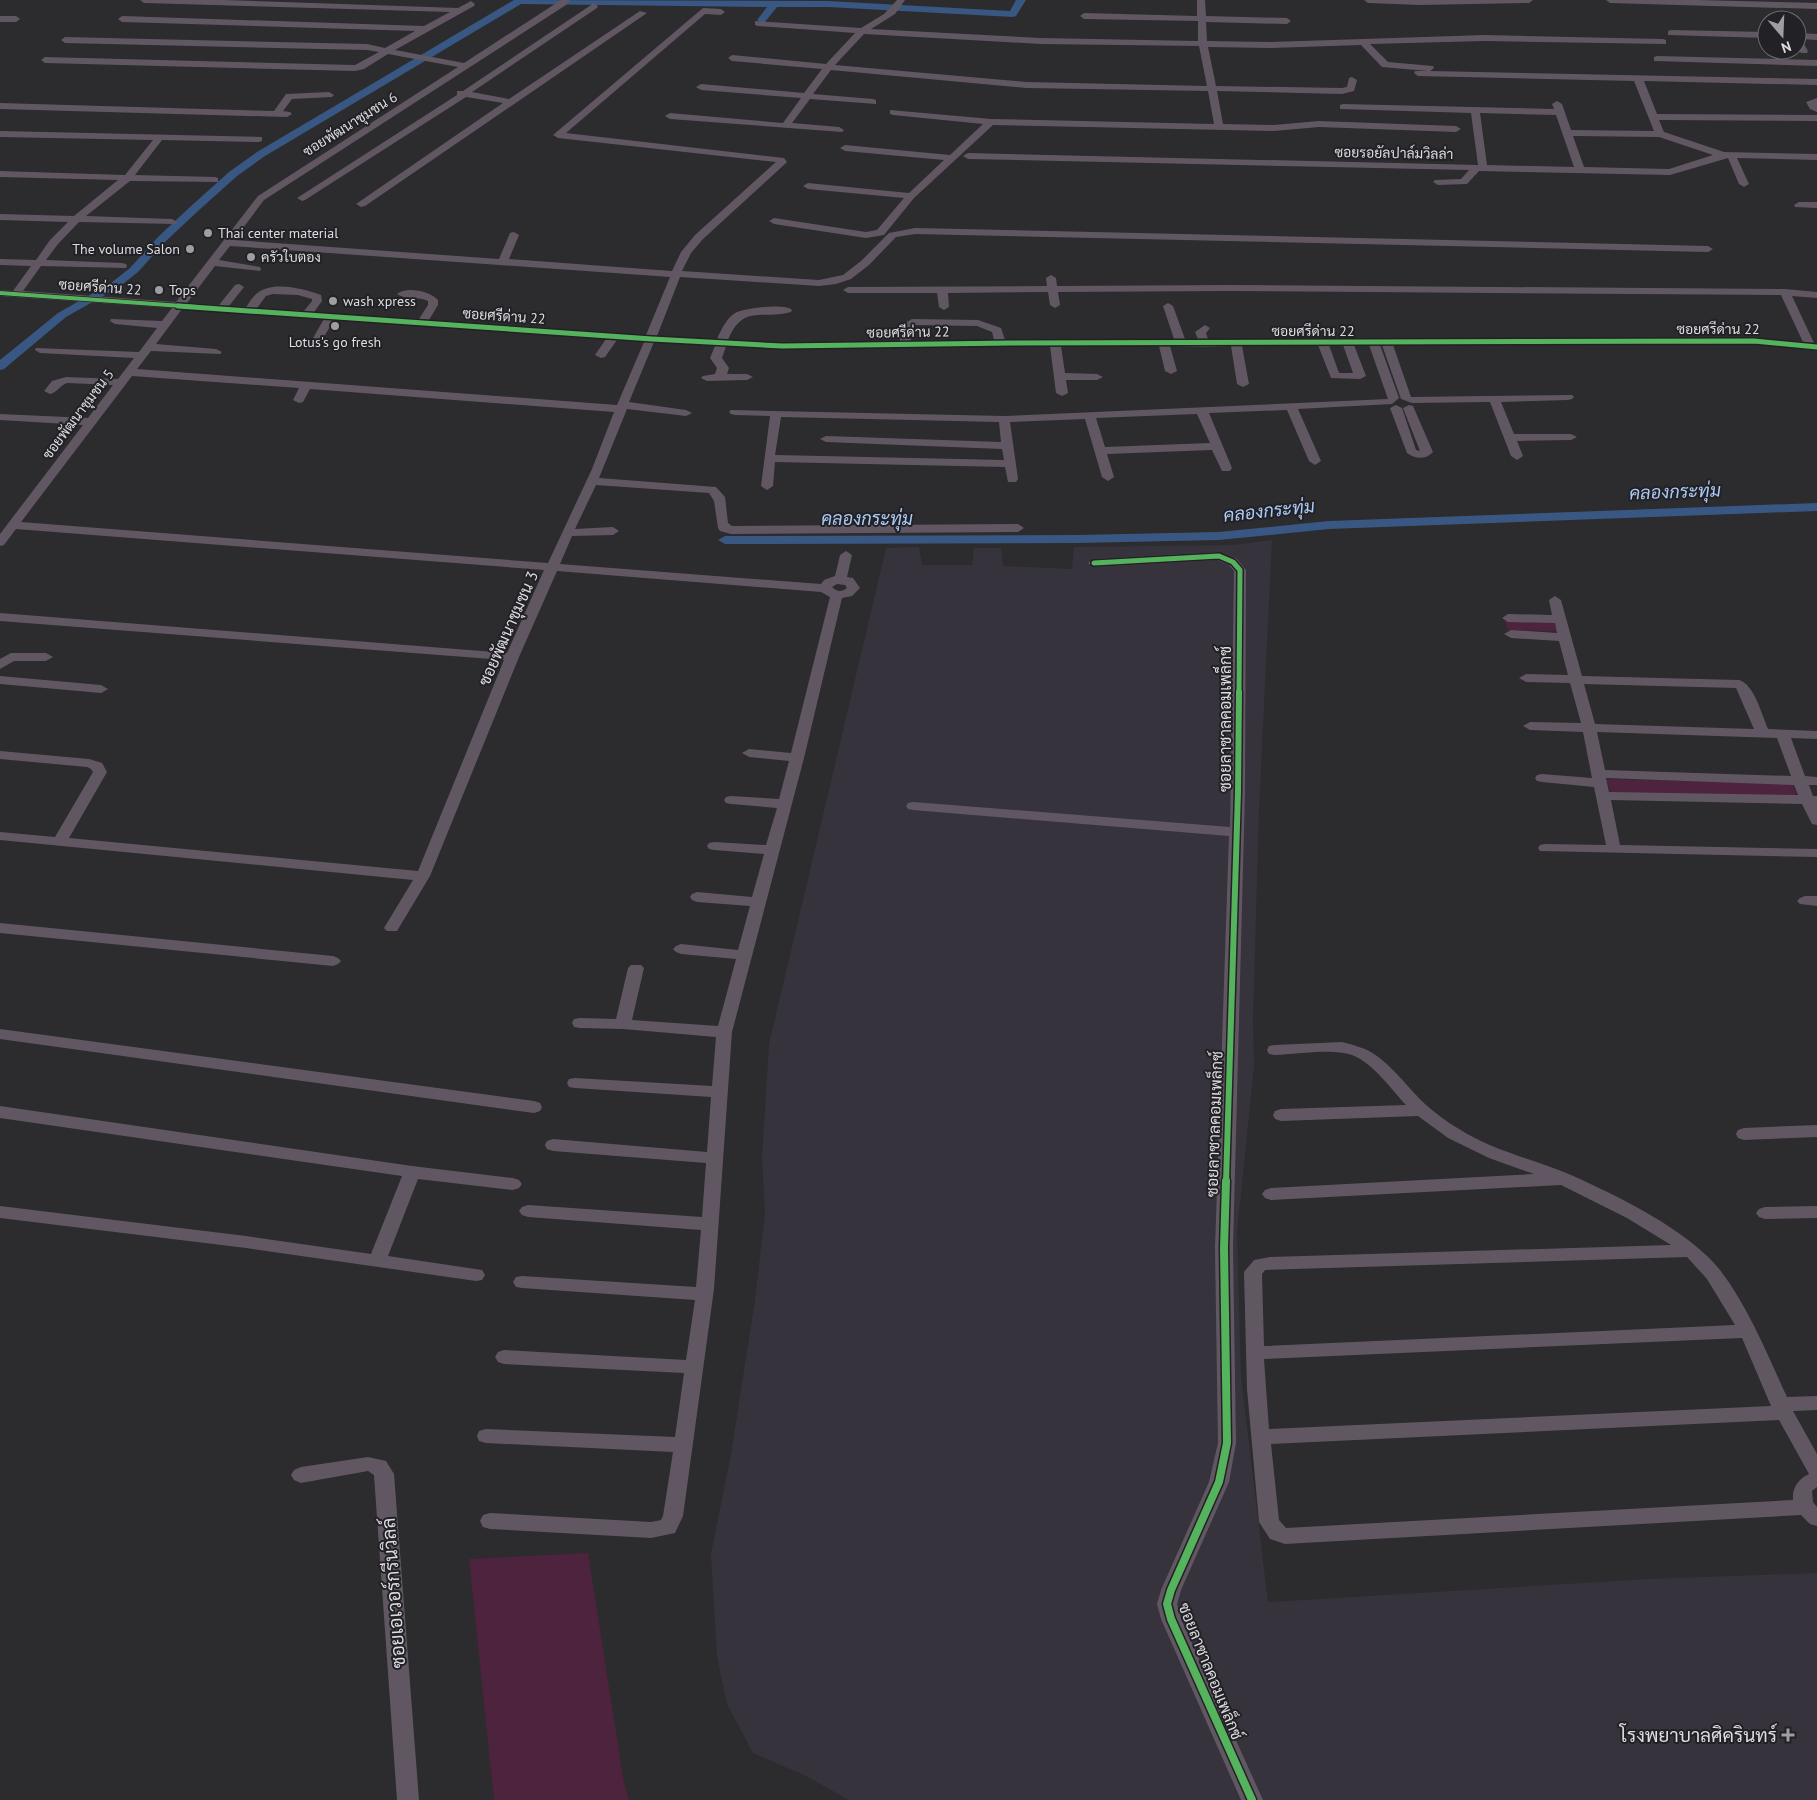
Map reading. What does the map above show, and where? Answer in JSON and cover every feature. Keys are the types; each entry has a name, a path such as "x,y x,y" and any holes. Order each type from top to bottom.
{"street":[{"path":"144,0 167,21 229,13 367,47 466,66"},
{"path":"1201,0 1203,44 1219,127"},
{"path":"1368,0 1420,2 1529,0"},
{"path":"1610,0 1815,4"},
{"name":"ซอยพัฒนาชุมชน 6","path":"181,305 257,202 266,194 564,2"},
{"path":"65,40 86,51 355,68 361,67 386,50 472,4"},
{"path":"302,198 464,94 594,6"},
{"path":"786,125 828,66 861,32 897,6"},
{"path":"45,60 86,51 167,21 229,13 460,10"},
{"name":"ซอยพัฒนาชุมชน 3","path":"392,928 423,876 512,657 567,533 593,482 686,252 699,237 782,162 781,160 558,135 703,11 721,12"},
{"path":"361,204 643,13"},
{"path":"1084,16 1287,21"},
{"path":"0,18 16,19"},
{"path":"122,19 167,21 320,36 427,29"},
{"path":"758,24 1010,40 1203,44 1271,45 1362,40 1485,38 1663,42"},
{"path":"1671,33 1703,37 1757,38"},
{"path":"1362,40 1385,65 1390,67 1817,82"},
{"path":"732,58 1026,85 1342,91 1351,89 1352,80"},
{"path":"1657,60 1817,64"},
{"path":"1418,73 1640,76"},
{"path":"1640,76 1660,134"},
{"path":"701,87 872,102"},
{"path":"432,88 511,102"},
{"path":"0,106 282,113 289,96 329,95"},
{"path":"1817,101 1811,102 1813,107 1817,109"},
{"path":"1556,102 1580,171"},
{"path":"1343,107 1560,112"},
{"path":"1438,182 1464,182 1479,169 1475,111"},
{"path":"893,112 991,122 1274,128 1319,124 1456,129"},
{"path":"670,116 839,130"},
{"path":"1653,116 1817,118"},
{"path":"774,221 874,235 880,233 911,196 991,122"},
{"path":"1567,133 1660,134 1727,155 1744,184"},
{"path":"0,134 259,139"},
{"path":"16,294 54,242 128,177 159,138"},
{"path":"845,148 952,158"},
{"name":"ซอยรอยัลปาล์มวิลล่า","path":"968,156 1670,172 1727,155 1817,157"},
{"path":"0,174 215,180"},
{"path":"808,186 911,196"},
{"path":"1799,205 1817,206"},
{"path":"0,217 172,222"},
{"path":"227,243 820,283 836,282 846,277 865,263 893,235 915,231 1708,249"},
{"path":"502,262 507,255 509,240 514,235"},
{"path":"0,262 122,266"},
{"path":"212,262 256,269"},
{"path":"1052,284 1055,306"},
{"path":"848,290 942,290 1052,284 1239,288 1785,292 1817,295"},
{"path":"222,308 240,287"},
{"path":"250,310 261,295 274,290 310,294 317,297 317,301 307,314"},
{"path":"942,290 944,307"},
{"path":"1785,292 1813,347"},
{"name":"ซอยศรีด่าน 22","path":"0,294 652,339 800,346 1754,341 1813,347"},
{"path":"402,294 423,296 433,300 422,323"},
{"name":"ซอยพัฒนาชุมชน 5","path":"0,542 120,382 181,305"},
{"path":"1168,306 1181,344"},
{"path":"720,377 723,368 716,358 731,320 739,314 750,310 787,310"},
{"path":"318,338 330,316"},
{"path":"115,321 165,325"},
{"path":"906,345 903,327 912,322 978,323 997,330 1000,344"},
{"path":"1205,328 1200,332 1205,344"},
{"path":"601,356 613,336"},
{"path":"1323,344 1335,376 1360,376 1348,343"},
{"path":"1374,343 1392,403 1411,451 1415,454 1424,454 1427,452 1387,343"},
{"path":"1055,344 1062,393"},
{"path":"1164,344 1171,371"},
{"path":"1236,344 1242,384"},
{"path":"40,350 216,352"},
{"path":"128,372 686,413"},
{"path":"1060,376 1097,377"},
{"path":"707,378 747,377"},
{"path":"50,391 56,383 66,380 120,382"},
{"path":"299,400 306,386"},
{"path":"826,439 1004,419 1494,398 1568,397"},
{"path":"1494,398 1517,456"},
{"path":"1291,407 1315,461"},
{"path":"1202,411 1226,468"},
{"path":"736,412 776,413 908,430 1007,446"},
{"path":"767,486 776,413"},
{"path":"1090,416 1108,477"},
{"path":"0,417 91,422"},
{"path":"1004,419 1012,479"},
{"path":"903,462 908,430"},
{"path":"1510,438 1571,437"},
{"path":"1102,452 1216,446"},
{"path":"769,458 1010,464"},
{"path":"593,482 712,490 720,496 721,524 724,528 731,530 1018,528"},
{"path":"13,525 834,587"},
{"path":"567,533 613,531"},
{"path":"490,1521 651,1530 668,1527 674,1516 704,1294 724,1032 797,758 834,587 846,555"},
{"name":"ซอยลาซาลคอมเพล็กซ์","path":"1094,563 1219,556 1233,562 1240,570 1237,832 1224,1248 1227,1443 1219,1482 1171,1590 1167,1604 1179,1636 1252,1800"},
{"path":"1556,600 1589,729 1614,849"},
{"path":"0,616 512,657"},
{"path":"1508,618 1560,619"},
{"path":"1511,634 1564,637"},
{"path":"0,665 11,657 46,657"},
{"path":"1526,678 1739,684 1744,688 1763,734"},
{"path":"0,680 101,689"},
{"path":"1530,726 1817,736"},
{"path":"1783,735 1800,780 1812,800 1817,820"},
{"path":"748,753 797,758"},
{"path":"0,755 89,763 97,766 100,772 59,842"},
{"path":"1542,778 1812,800"},
{"path":"1601,784 1817,781"},
{"path":"731,800 784,804"},
{"path":"913,806 1237,832"},
{"path":"0,836 423,876"},
{"path":"714,846 772,850"},
{"path":"1545,848 1817,854"},
{"path":"696,897 758,902"},
{"path":"0,928 333,961"},
{"path":"681,949 743,955"},
{"path":"624,1024 636,968"},
{"path":"580,1023 624,1024 724,1032"},
{"path":"0,1034 534,1107"},
{"path":"1275,1050 1352,1048 1372,1060 1421,1110 1454,1134 1495,1154 1564,1179 1633,1214 1670,1235 1691,1251 1713,1274 1748,1331 1782,1409 1817,1471"},
{"path":"575,1083 718,1092"},
{"path":"1281,1115 1421,1110"},
{"path":"1,1114 412,1172 513,1184"},
{"path":"1744,1134 1817,1131"},
{"path":"553,1145 713,1158"},
{"path":"377,1261 412,1172"},
{"path":"1271,1194 1564,1179"},
{"path":"528,1211 709,1224"},
{"path":"0,1212 236,1240 476,1275"},
{"path":"1765,1213 1817,1212"},
{"path":"1691,1251 1270,1263 1260,1265 1253,1272 1255,1353 1269,1522 1277,1533 1285,1536 1811,1512"},
{"path":"522,1282 704,1294"},
{"path":"1255,1353 1748,1331"},
{"path":"504,1357 694,1367"},
{"path":"1261,1437 1782,1409 1817,1403"},
{"path":"486,1436 683,1445"},
{"name":"ซอยเอเวอร์กรีนวิลล์","path":"301,1475 368,1464 379,1466 384,1474 408,1800"},
{"path":"1811,1512 1802,1499 1802,1491 1806,1485 1817,1479"}],"shaded area":[{"path":"1272,540 1259,809 1253,1020 1254,1066 1237,1233 1241,1377 1268,1602 1648,1579 1817,1573 1817,1800 849,1800 804,1775 753,1753 727,1704 717,1657 711,1554 731,1454 755,1300 765,1213 762,1157 769,1044 886,548 919,547 922,565 972,565 974,548 1001,548 1003,566 1072,569 1074,547 1233,545"},
{"path":"1505,621 1554,622 1557,631 1507,630"},
{"path":"1606,779 1792,783 1797,797 1611,793"},
{"path":"588,1553 624,1783 629,1800 494,1800 469,1559"}],"waterway":[{"path":"775,4 828,4 1013,14 1021,0"},
{"path":"0,366 62,315 115,285 134,270 162,239 194,209 233,174 261,154 519,1 775,4"},
{"path":"762,20 775,4"},
{"name":"คลองกระทุ่ม","path":"725,540 1078,539 1219,536 1329,525 1817,507"}],"cycle path":[{"path":"0,293 652,339 782,346 1012,343 1754,341 1817,347"},
{"path":"1094,563 1219,556 1233,562 1240,570 1238,792 1224,1248 1227,1443 1219,1482 1171,1590 1167,1604 1171,1619 1252,1800"}],"place":[{"name":"Thai center material","path":"208,233"},
{"name":"The volume Salon","path":"190,249"},
{"name":"ครัวใบตอง","path":"251,257"},
{"name":"Tops","path":"159,290"},
{"name":"wash xpress","path":"333,301"},
{"name":"Lotus's go fresh","path":"335,326"},
{"name":"โรงพยาบาลศิครินทร์","path":"1788,1735"}]}
